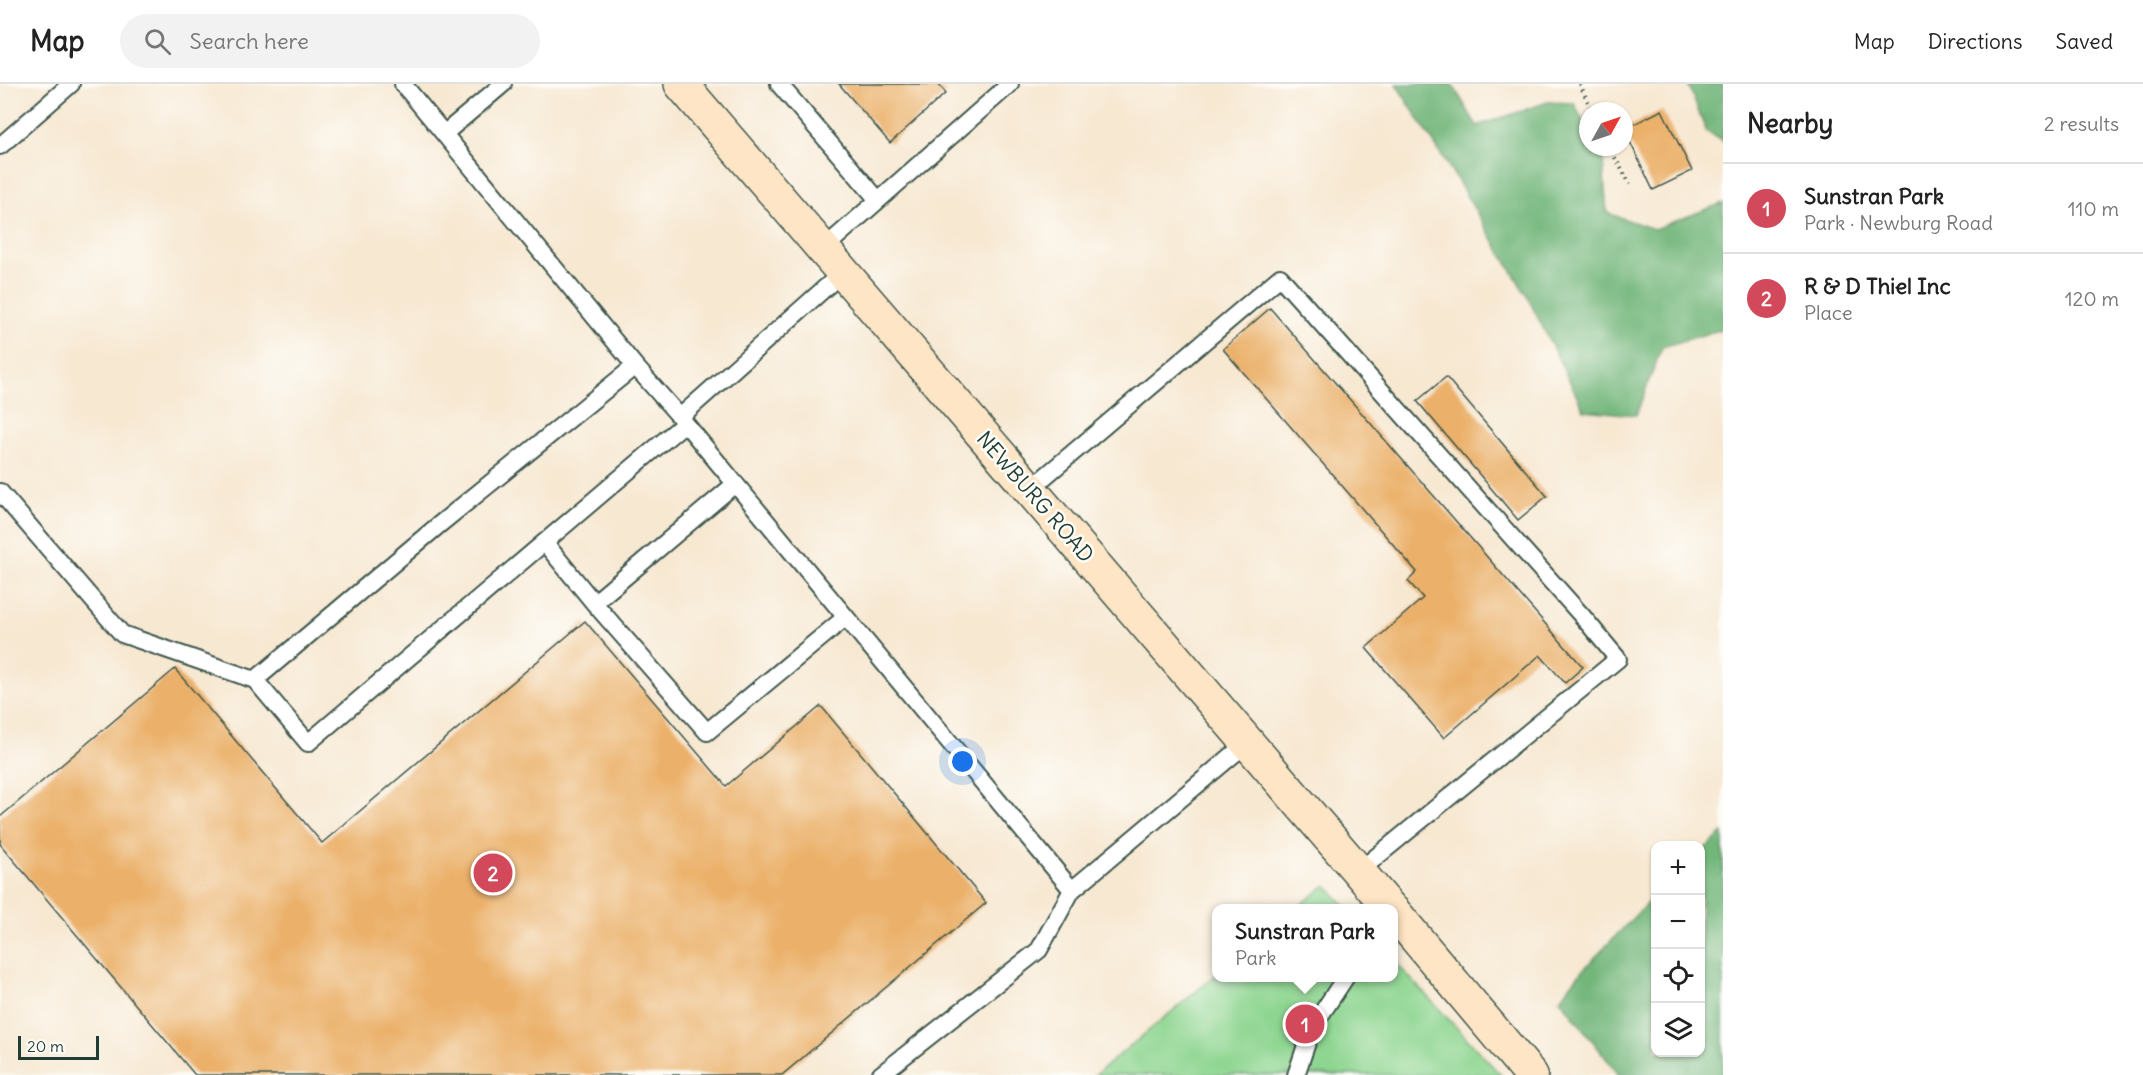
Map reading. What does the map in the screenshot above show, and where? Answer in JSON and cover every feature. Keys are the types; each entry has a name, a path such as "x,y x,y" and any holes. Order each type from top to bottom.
{"main road":[{"name":"NEWBURG ROAD","path":"681,84 1246,743 1359,871 1383,904"},
{"name":"NEWBURG ROAD","path":"1398,923 1531,1075"}],"lane":[{"path":"0,146 71,84"},
{"path":"404,84 635,366 1072,890"},
{"path":"445,133 503,84"},
{"path":"779,84 878,200"},
{"path":"0,492 122,634 255,680 308,743 544,543 682,420 833,260 878,200 1010,84"},
{"path":"1029,490 1280,277 1583,617 1618,659 1359,871"},
{"path":"255,680 635,366"},
{"path":"594,603 735,484"},
{"path":"544,543 708,732 846,617"},
{"path":"880,1075 1039,950 1072,890 1246,743"},
{"path":"1296,1075 1312,1028 1342,982"}],"path":[{"path":"1580,84 1588,102"},
{"path":"1614,156 1630,184"}],"green space":[{"path":"1396,84 1452,84 1477,126 1548,102 1574,103 1579,113 1579,156 1600,156 1603,161 1607,213 1654,229 1723,203 1723,329 1662,347 1636,415 1584,410 1527,296"},
{"path":"1688,84 1723,84 1723,142 1706,131"},
{"path":"1723,833 1723,1075 1619,1075 1560,999 1581,972 1651,899 1651,1057 1705,1057 1705,849"},
{"path":"1326,885 1343,904 1302,904"},
{"path":"1398,965 1501,1075 1095,1075 1212,978 1212,982 1398,982"}],"building":[{"path":"839,84 938,84 946,93 890,143"},
{"path":"1662,110 1692,171 1653,190 1633,148 1633,124"},
{"path":"1270,308 1583,667 1565,683 1540,655 1444,738 1366,648 1423,598 1408,581 1417,572 1223,349"},
{"path":"1446,377 1547,496 1518,520 1417,401"},
{"path":"585,621 726,786 821,706 986,903 782,1075 195,1075 0,844 0,817 175,669 322,843"}],"place":[{"name":"R & D Thiel Inc","path":"493,873"},
{"name":"Sunstran Park","path":"1305,1024"}]}
